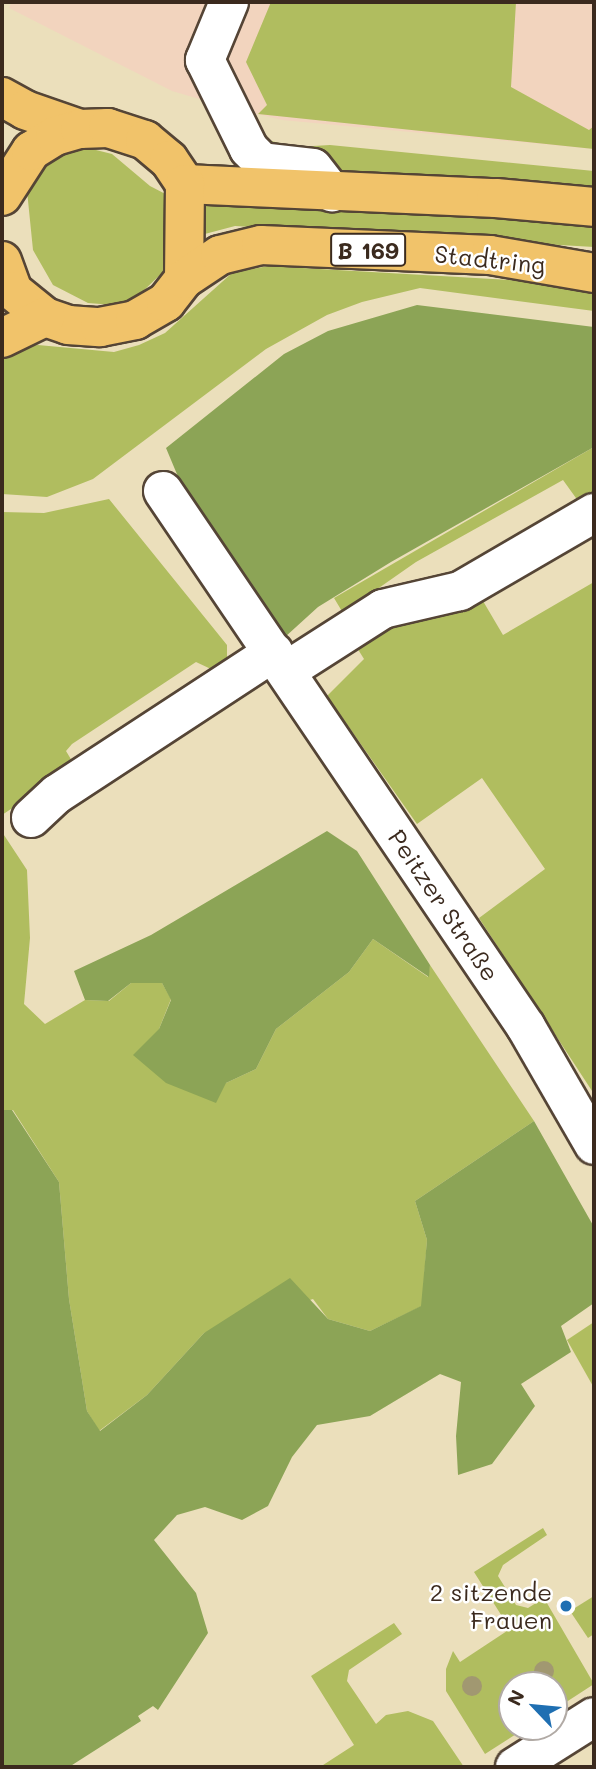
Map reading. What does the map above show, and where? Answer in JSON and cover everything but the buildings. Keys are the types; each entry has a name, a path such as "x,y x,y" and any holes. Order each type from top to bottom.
{"main road":[{"path":"2,97 25,110 80,129"},
{"path":"3,188 31,151 55,136 80,129 108,128 145,141 169,160 185,184 184,279"},
{"name":"B 169","path":"185,184 496,198 594,207"},
{"name":"Stadtring","path":"2,261 13,291 45,317 68,325 100,327 135,320 166,302 184,279 220,255 261,245 490,256 594,273"},
{"path":"2,338 45,317"}],"street":[{"path":"229,2 205,60 249,149 262,162 313,168 332,192"},
{"name":"Peitzer Straße","path":"163,491 526,1027 594,1144"},
{"path":"31,818 57,794 280,662 383,609 460,591 594,513"},
{"path":"515,1767 594,1717"}],"shaded area":[{"path":"12,2 594,2 594,149 282,120 220,105 172,91 9,8"}],"green space":[{"path":"271,2 516,2 511,87 589,130 594,126 594,149 258,114 267,105 246,62"},
{"path":"251,136 296,147 330,145 594,171 594,191 454,176 344,173"},
{"path":"80,146 112,154 150,186 175,199 173,250 165,270 137,297 113,305 88,303 53,285 33,250 25,171"},
{"path":"201,205 548,221 594,227 594,247 235,226 201,235"},
{"path":"268,266 526,281 594,291 594,311 420,288 362,302 327,315 266,349 93,479 47,497 2,494 2,358 19,347 38,345 114,352 139,345 165,333 232,273"},
{"path":"417,305 594,327 594,447 391,562 318,607 285,637 192,510 166,448 284,354 328,331"},
{"path":"594,447 594,497 581,505 563,480 416,562 343,613 334,598"},
{"path":"109,499 227,645 227,663 213,670 196,662 72,744 66,751 75,766 2,815 2,512 44,513"},
{"path":"515,570 520,579 483,601 503,635 594,582 594,1094 479,918 545,869 482,778 417,824 327,696 364,659 354,643"},
{"path":"327,831 357,851 430,965 429,977 373,939 349,972 276,1029 256,1069 226,1083 216,1103 166,1083 133,1055 159,1029 171,1000 162,983 131,983 108,1001 85,1000 74,971 151,935"},
{"path":"2,832 27,870 30,938 24,1004 45,1024 85,1000 109,1001 131,983 162,983 171,999 159,1029 226,1083 256,1069 276,1029 349,972 373,939 428,977 430,965 534,1121 415,1201 427,1240 422,1306 370,1331 328,1319 313,1299 204,1333 147,1395 99,1431 87,1411 69,1299 59,1182 13,1110 2,1110"},
{"path":"2,1110 12,1110 59,1182 69,1299 87,1411 100,1431 147,1395 204,1333 290,1278 328,1319 370,1331 421,1306 427,1240 415,1201 534,1121 594,1227 594,1303 561,1326 571,1352 521,1384 535,1406 492,1464 458,1475 456,1436 461,1382 440,1374 370,1416 317,1425 292,1457 268,1506 242,1520 205,1507 177,1515 154,1540 196,1593 208,1633 158,1710 153,1706 138,1716 141,1721 69,1767 2,1767"},
{"path":"594,1322 594,1388 567,1340"},
{"path":"543,1528 547,1535 503,1565 498,1576 516,1605 528,1608 544,1598 594,1684 568,1701 568,1671 498,1671 498,1741 505,1741 485,1754 446,1691 446,1669 453,1651 460,1662 510,1629 474,1572"},
{"path":"594,1596 594,1634 588,1638 570,1611"},
{"path":"394,1623 402,1634 349,1670 347,1681 376,1724 386,1715 408,1711 433,1721 464,1767 320,1767 354,1745 311,1676"}],"place":[{"name":"2 sitzende Frauen","path":"566,1606"}]}
